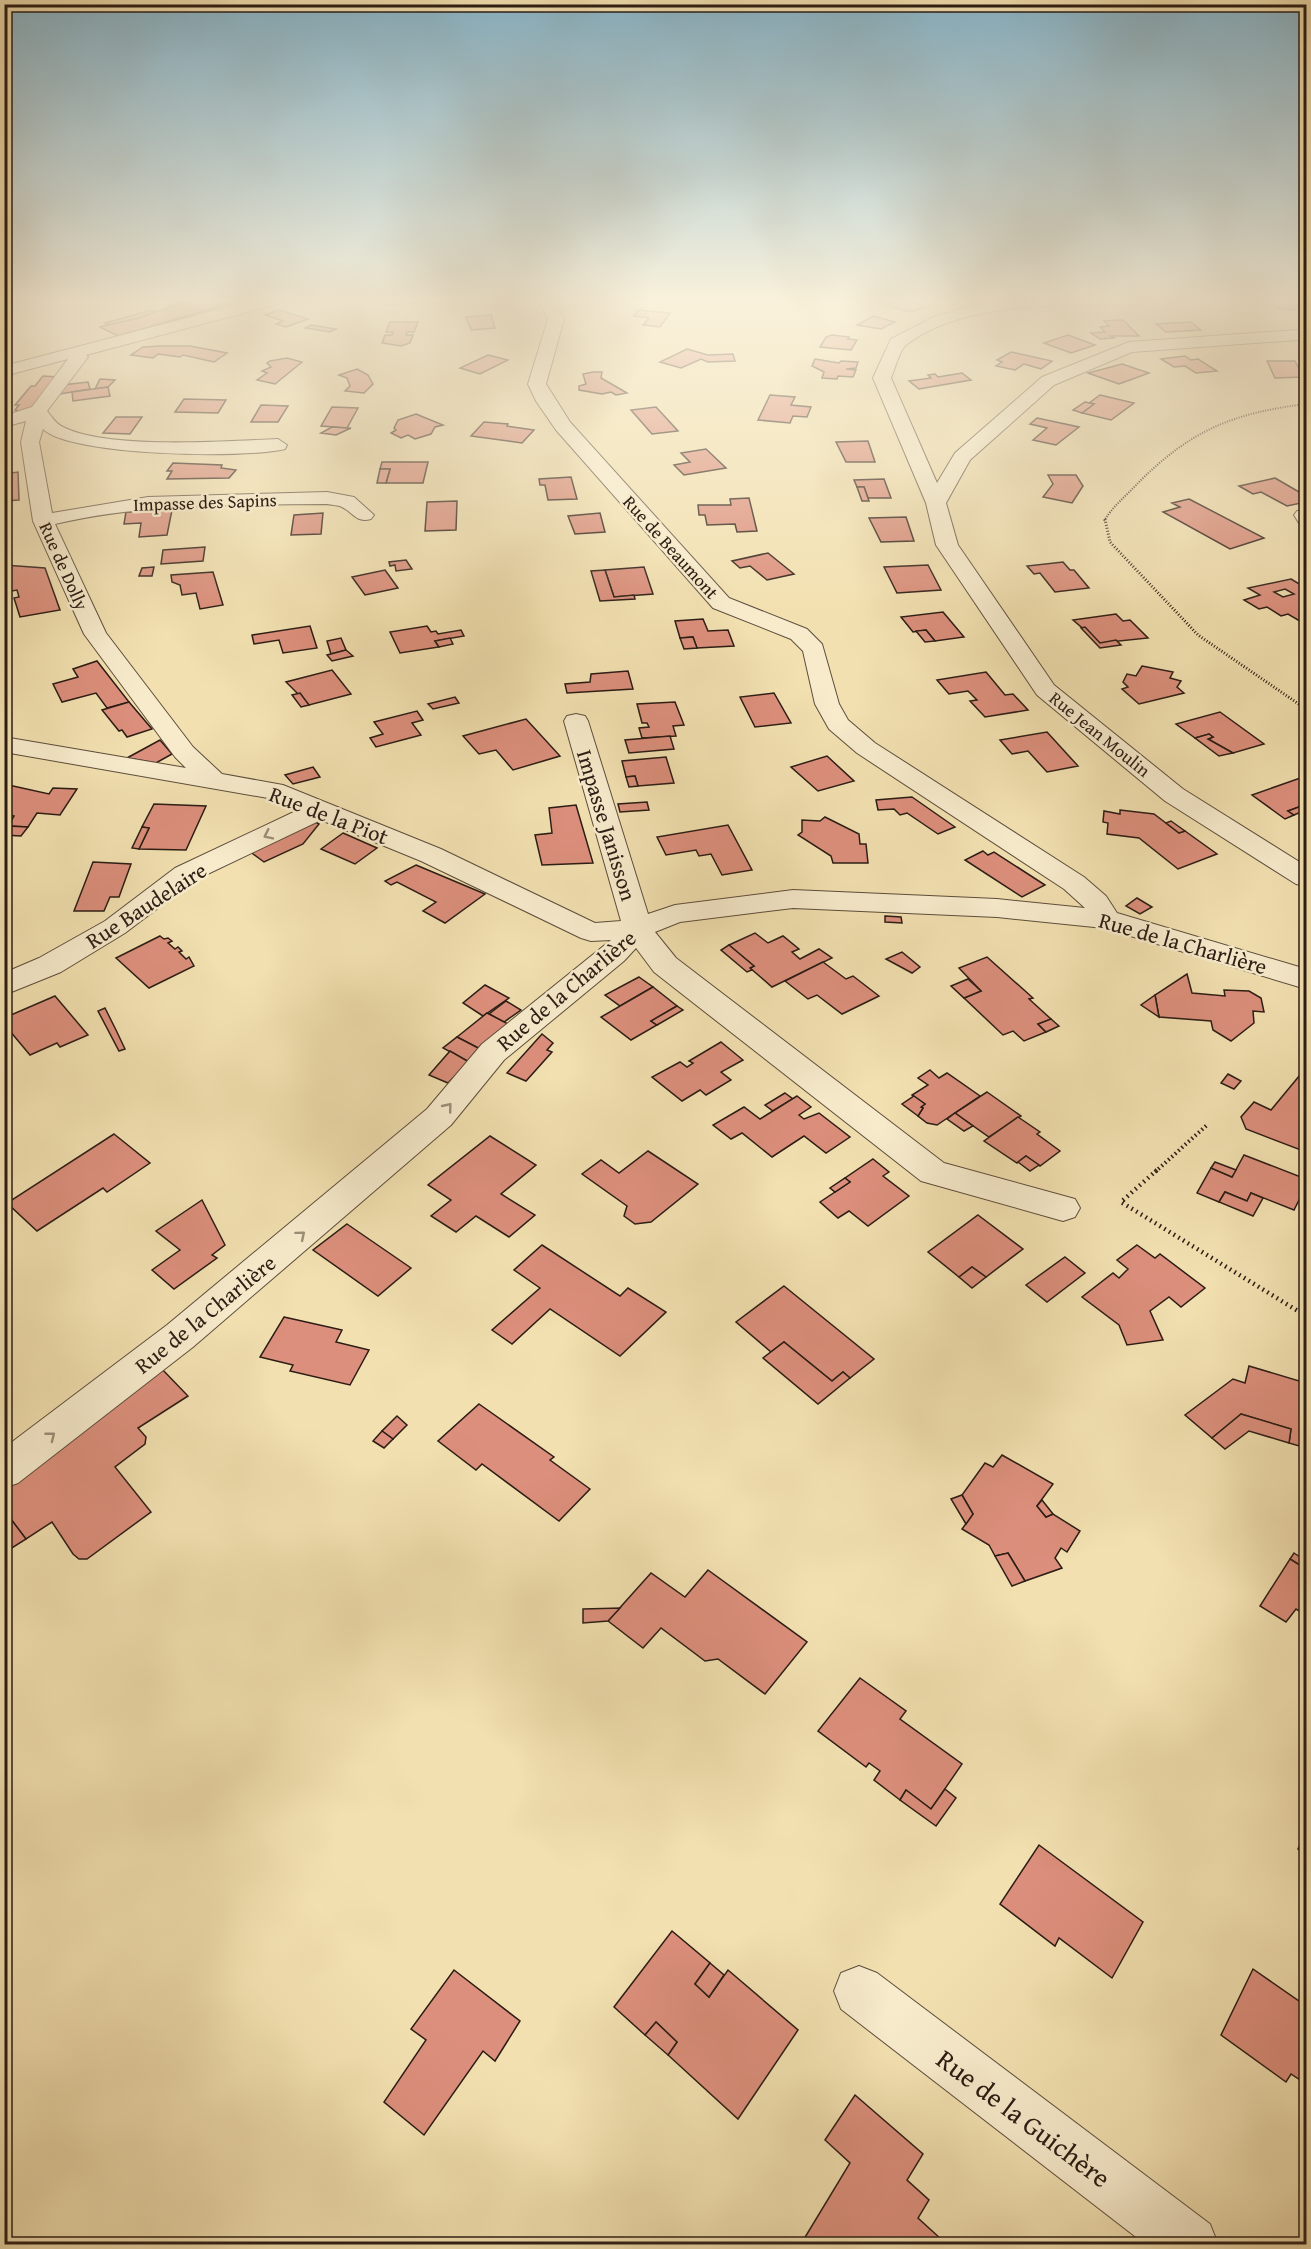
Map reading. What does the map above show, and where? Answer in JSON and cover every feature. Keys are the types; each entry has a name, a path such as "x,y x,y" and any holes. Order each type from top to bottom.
{"street":[{"name":"Rue de Dolly","path":"43,404 38,411 30,442 43,521 95,634 184,752 214,781"},
{"name":"Rue de Beaumont","path":"547,404 563,426 721,603 799,634 814,650 828,704 838,724 866,748 1074,883 1096,902 1106,919"},
{"name":"Rue Jean Moulin","path":"893,404 936,503 947,545 1045,690 1174,795 1306,878"},
{"path":"936,503 962,457 1022,404"},
{"path":"4,422 38,411 56,431 85,441 220,446 278,445"},
{"name":"Impasse des Sapins","path":"43,521 74,512 131,504 327,498 347,501 364,515"},
{"name":"Impasse Janisson","path":"576,721 628,891 637,929"},
{"name":"Rue de la Piot","path":"4,744 274,791 431,855 591,932 637,929"},
{"name":"Rue Baudelaire","path":"4,985 50,965 114,927 185,874 320,810"},
{"name":"Rue de la Charlière","path":"4,1472 180,1336 440,1117 493,1052 614,954 637,929 675,914 793,899 997,908 1106,919 1306,979"},
{"path":"637,929 665,965 933,1172 1063,1208"},
{"name":"Rue de la Guichère","path":"859,1991 1190,2244"}],"path":[{"path":"1306,404 1212,426 1173,453 1137,484 1104,520 1110,542 1198,635 1306,709"},
{"path":"1207,1125 1121,1202 1306,1316"}],"building":[{"path":"36,404 21,412 15,410 19,405 15,405"},
{"path":"181,404 224,404 218,413 175,412"},
{"path":"766,404 811,407 807,417 793,416 790,423 758,420"},
{"path":"1082,404 1094,404 1082,413 1073,410"},
{"path":"1094,404 1133,404 1111,420 1082,413"},
{"path":"261,405 288,406 278,422 251,422"},
{"path":"332,407 358,408 347,428 321,426"},
{"path":"656,407 678,431 652,434 631,410"},
{"path":"416,414 443,425 435,427 431,434 415,439 408,435 401,438 391,433 396,430 394,428 398,420"},
{"path":"116,417 142,417 130,434 103,433"},
{"path":"1037,418 1079,427 1056,445 1033,440 1047,428 1030,424"},
{"path":"484,422 508,424 507,426 534,430 522,443 471,436"},
{"path":"332,427 351,428 336,435 321,433"},
{"path":"868,441 875,462 846,462 836,442"},
{"path":"706,449 726,468 684,475 674,465 690,462 681,453"},
{"path":"382,462 428,462 423,483 386,483 390,469 380,469"},
{"path":"173,463 222,465 221,468 236,470 229,478 167,479 172,471 167,471"},
{"path":"380,469 390,469 386,483 377,483"},
{"path":"18,472 19,500 4,501 4,474"},
{"path":"1048,475 1076,475 1083,486 1072,503 1043,497 1053,484"},
{"path":"571,477 577,499 548,500 545,485 540,485 539,479"},
{"path":"1275,478 1306,496 1306,502 1287,506 1261,492 1253,494 1239,486"},
{"path":"884,479 891,498 868,498 864,487 857,487 854,480"},
{"path":"857,487 864,487 869,501 862,501"},
{"path":"749,498 757,531 737,532 735,524 707,525 705,515 699,515 698,505 731,505 730,499"},
{"path":"1189,499 1264,538 1230,549 1163,512 1180,507 1172,503"},
{"path":"457,501 456,530 425,531 427,502"},
{"path":"172,510 167,535 139,537 141,523 124,524 126,512"},
{"path":"323,513 321,534 291,535 294,515"},
{"path":"600,513 605,532 575,534 568,516"},
{"path":"906,517 914,541 881,542 869,518"},
{"path":"205,547 203,561 161,564 163,550"},
{"path":"768,553 794,574 767,580 750,566 740,568 732,561"},
{"path":"406,560 412,569 396,571 395,565 390,566 389,562"},
{"path":"1063,562 1070,570 1074,570 1089,588 1055,592 1040,573 1034,574 1027,566"},
{"path":"4,565 45,568 60,610 20,617 14,598 19,597 17,590 12,591 10,586 4,586"},
{"path":"928,565 941,590 897,593 884,567"},
{"path":"154,567 152,576 139,576 142,568"},
{"path":"644,567 653,594 614,597 605,570"},
{"path":"385,570 398,588 365,595 352,577"},
{"path":"605,570 614,597 634,595 635,599 600,601 591,571"},
{"path":"213,572 223,605 200,609 196,593 182,595 180,585 172,582 171,575"},
{"path":"1291,579 1306,588 1306,596 1300,598 1306,605 1306,622 1303,623 1288,614 1281,616 1267,607 1259,609 1244,600 1260,595 1248,588","holes":["1285,589 1294,594 1283,597 1274,592"]},
{"path":"943,612 964,637 935,641 926,630 913,632 901,617"},
{"path":"1116,614 1123,621 1130,620 1148,638 1100,643 1073,620"},
{"path":"703,619 708,631 728,630 734,646 697,648 693,637 680,638 675,621"},
{"path":"310,626 317,648 283,653 279,640 254,644 252,635"},
{"path":"427,626 431,632 436,631 438,634 461,630 464,636 435,641 439,647 400,653 390,632"},
{"path":"1085,627 1100,643 1116,640 1121,645 1100,648 1081,628"},
{"path":"926,630 935,641 925,642 916,631"},
{"path":"693,637 697,648 684,649 680,638"},
{"path":"341,638 346,650 331,654 327,641"},
{"path":"450,638 453,644 439,647 435,641"},
{"path":"346,650 353,656 332,661 327,655"},
{"path":"97,661 129,702 107,708 96,693 62,702 53,684 78,677 73,669"},
{"path":"1142,666 1173,672 1170,678 1181,681 1177,687 1184,693 1139,704 1122,689 1128,687 1123,682 1127,674 1136,676"},
{"path":"332,670 351,694 309,705 286,682"},
{"path":"628,671 633,689 567,693 565,684 590,682 591,674"},
{"path":"986,672 1005,695 1013,694 1028,710 985,717 970,701 977,700 968,691 949,694 937,680"},
{"path":"300,693 309,705 301,707 292,695"},
{"path":"774,693 791,723 755,727 740,697"},
{"path":"455,697 459,703 433,709 428,704"},
{"path":"129,702 152,729 127,737 102,710"},
{"path":"675,702 684,725 673,726 676,736 642,738 639,728 649,727 647,723 642,723 637,704"},
{"path":"417,711 423,720 412,723 421,735 376,747 370,738 383,734 374,722"},
{"path":"1220,712 1264,744 1233,753 1208,739 1213,737 1209,734 1195,738 1176,724"},
{"path":"526,719 560,756 513,770 496,750 479,754 463,736"},
{"path":"1047,732 1078,766 1047,772 1028,751 1012,754 1000,740"},
{"path":"1209,734 1213,737 1208,739 1233,753 1219,756 1195,738"},
{"path":"670,736 674,749 629,753 625,740"},
{"path":"160,740 172,754 156,763 127,758"},
{"path":"827,756 854,781 818,791 791,767"},
{"path":"666,757 674,783 638,786 635,776 626,777 622,761"},
{"path":"313,767 320,777 293,784 285,775"},
{"path":"635,776 638,786 629,787 626,777"},
{"path":"1303,777 1306,779 1306,807 1304,805 1288,811 1294,815 1285,819 1252,795"},
{"path":"4,784 49,794 53,788 77,789 60,815 37,813 28,827 8,826 14,816 4,814"},
{"path":"912,797 955,827 938,834 907,813 900,815 894,809 878,810 876,800"},
{"path":"647,802 649,810 620,812 618,804"},
{"path":"154,804 206,806 186,850 139,849 149,828 142,827"},
{"path":"576,805 593,863 542,865 535,835 552,833 549,808"},
{"path":"1304,805 1306,810 1294,815 1288,811"},
{"path":"1120,810 1154,814 1179,833 1185,831 1217,854 1178,869 1139,838 1107,834 1108,823 1103,822 1104,811 1120,814"},
{"path":"825,817 859,834 860,844 866,844 868,863 833,863 831,856 798,835 802,832 802,820 820,821"},
{"path":"312,820 319,824 303,844 264,862 249,851"},
{"path":"1171,821 1185,831 1179,833 1166,823"},
{"path":"728,825 752,870 722,875 711,854 699,856 696,850 666,855 657,837"},
{"path":"8,826 28,827 21,836 4,835"},
{"path":"142,827 149,828 139,849 132,848"},
{"path":"343,833 377,848 355,864 321,849"},
{"path":"983,851 988,855 994,852 1045,885 1022,897 965,860"},
{"path":"93,862 131,864 119,897 110,897 104,911 74,911"},
{"path":"416,865 485,894 445,923 423,911 436,902 397,882 391,885 385,881"},
{"path":"1137,898 1152,907 1140,914 1126,906"},
{"path":"885,916 901,917 902,923 885,922"},
{"path":"755,933 768,943 783,936 799,949 792,952 800,959 819,949 832,958 772,987 750,968 754,966 729,945"},
{"path":"160,936 172,941 168,943 175,949 178,947 182,951 179,952 186,959 189,957 194,966 149,988 116,958"},
{"path":"729,945 754,966 750,968 752,970 747,972 721,950"},
{"path":"902,952 920,967 912,973 886,959"},
{"path":"987,957 1033,998 1029,999 1051,1019 1038,1024 1046,1032 1024,1041 1013,1031 1003,1035 964,998 981,991 959,968"},
{"path":"823,962 846,979 853,976 879,996 842,1014 817,995 808,999 785,981"},
{"path":"1187,974 1192,993 1225,996 1224,990 1249,991 1261,998 1264,1012 1253,1011 1254,1023 1231,1041 1213,1030 1211,1021 1159,1017 1155,995"},
{"path":"639,977 653,987 620,1006 605,995"},
{"path":"968,979 981,991 964,998 951,986"},
{"path":"485,985 509,998 483,1016 463,1003"},
{"path":"653,987 677,1006 651,1021 657,1025 631,1040 601,1017"},
{"path":"1155,995 1159,1017 1141,1005"},
{"path":"55,996 88,1035 60,1047 57,1043 30,1055 4,1024 4,1018"},
{"path":"506,1001 521,1010 504,1022 489,1014"},
{"path":"677,1006 683,1010 657,1025 651,1021"},
{"path":"105,1008 125,1049 119,1051 98,1011"},
{"path":"487,1013 510,1025 482,1050 457,1037"},
{"path":"1051,1019 1059,1026 1046,1032 1038,1024"},
{"path":"542,1034 553,1043 547,1050 552,1052 526,1081 507,1073"},
{"path":"457,1037 482,1050 469,1062 443,1048"},
{"path":"721,1042 743,1060 721,1072 731,1080 706,1095 700,1090 682,1101 652,1077 680,1062 687,1067 693,1063 689,1061"},
{"path":"450,1051 469,1062 448,1083 429,1075"},
{"path":"930,1070 939,1078 947,1073 980,1096 937,1125 927,1123 918,1116 923,1108 921,1107 925,1104 912,1095 928,1085 918,1078"},
{"path":"1228,1074 1241,1081 1234,1089 1221,1083"},
{"path":"1300,1075 1306,1078 1306,1152 1246,1129 1241,1117 1254,1102 1271,1110"},
{"path":"987,1092 1021,1116 989,1137 955,1113"},
{"path":"785,1093 793,1099 773,1111 765,1105"},
{"path":"797,1096 811,1107 799,1115 804,1119 819,1113 850,1137 826,1153 804,1136 772,1157 742,1133 731,1139 713,1125 744,1107 760,1119"},
{"path":"914,1096 925,1104 921,1107 923,1108 918,1116 902,1104"},
{"path":"955,1113 973,1126 964,1131 947,1119"},
{"path":"1018,1117 1040,1132 1037,1134 1060,1151 1040,1166 1026,1156 1017,1163 984,1141"},
{"path":"114,1134 150,1163 107,1192 103,1188 37,1231 7,1203"},
{"path":"490,1136 536,1165 501,1194 535,1215 509,1237 476,1216 456,1232 431,1216 451,1200 428,1185"},
{"path":"648,1151 698,1184 651,1222 635,1224 624,1216 627,1206 582,1174 601,1160 619,1173"},
{"path":"1244,1155 1306,1179 1306,1186 1294,1210 1251,1193 1247,1201 1225,1192 1219,1202 1197,1193 1211,1168 1232,1177"},
{"path":"1026,1156 1039,1165 1030,1171 1018,1162"},
{"path":"873,1159 889,1172 883,1176 909,1196 868,1226 849,1211 838,1218 820,1202 850,1182 845,1178"},
{"path":"1215,1162 1236,1170 1232,1177 1211,1168"},
{"path":"845,1178 850,1182 835,1192 830,1188"},
{"path":"1225,1192 1247,1201 1251,1193 1263,1198 1253,1216 1219,1202"},
{"path":"202,1200 225,1245 212,1255 217,1258 174,1289 152,1270 180,1250 156,1231"},
{"path":"978,1215 1023,1249 986,1277 972,1267 959,1277 928,1252"},
{"path":"347,1224 411,1268 378,1296 313,1250"},
{"path":"542,1245 620,1296 628,1288 666,1312 620,1356 550,1309 512,1344 492,1330 540,1288 514,1270"},
{"path":"1137,1245 1155,1258 1160,1254 1205,1288 1181,1307 1169,1297 1150,1311 1163,1340 1127,1345 1119,1325 1082,1297 1113,1273 1119,1278 1128,1269 1117,1260"},
{"path":"1065,1257 1085,1273 1047,1302 1026,1285"},
{"path":"972,1267 986,1277 972,1288 959,1277"},
{"path":"784,1286 874,1359 850,1378 843,1372 832,1381 784,1342 771,1352 736,1322"},
{"path":"284,1317 342,1330 336,1342 369,1350 350,1385 290,1371 293,1365 260,1357"},
{"path":"784,1342 832,1381 843,1372 850,1378 818,1404 763,1358"},
{"path":"1249,1366 1306,1383 1306,1448 1289,1443 1291,1429 1241,1414 1212,1438 1185,1415 1233,1379 1245,1383"},
{"path":"160,1367 188,1396 138,1428 146,1437 145,1444 115,1467 151,1512 87,1559 79,1559 73,1554 52,1522 26,1539 4,1510 4,1483"},
{"path":"479,1404 554,1457 550,1460 590,1489 559,1521 482,1464 476,1470 438,1441"},
{"path":"1241,1414 1291,1429 1289,1443 1249,1431 1225,1449 1212,1438"},
{"path":"397,1416 407,1425 393,1439 382,1431"},
{"path":"382,1431 393,1439 384,1448 373,1441"},
{"path":"1002,1455 1053,1484 1037,1506 1046,1517 1053,1514 1080,1531 1067,1552 1061,1548 1055,1558 1062,1568 1025,1581 1008,1553 995,1556 989,1545 962,1529 973,1514 962,1495 985,1463 993,1467"},
{"path":"962,1495 973,1514 966,1524 951,1499"},
{"path":"1042,1500 1053,1514 1046,1517 1037,1506"},
{"path":"4,1510 26,1539 4,1553"},
{"path":"1008,1553 1025,1581 1012,1586 995,1556"},
{"path":"1294,1553 1306,1561 1306,1569 1290,1559"},
{"path":"1290,1559 1306,1569 1306,1615 1296,1609 1286,1622 1260,1606"},
{"path":"708,1570 807,1642 765,1694 718,1659 705,1661 661,1628 643,1648 608,1621 651,1573 685,1597"},
{"path":"620,1608 608,1621 583,1623 583,1609"},
{"path":"860,1678 906,1711 900,1719 962,1764 931,1809 906,1790 900,1800 874,1780 880,1771 869,1763 866,1767 818,1731"},
{"path":"945,1789 956,1798 936,1826 900,1800 906,1790 931,1809"},
{"path":"1306,1831 1306,1855 1298,1849"},
{"path":"1039,1845 1143,1922 1112,1978 1059,1938 1055,1946 1000,1904"},
{"path":"672,1931 710,1963 695,1984 709,1997 728,1970 798,2030 738,2119 668,2055 677,2042 656,2022 645,2035 614,2007"},
{"path":"710,1963 724,1975 709,1997 695,1984"},
{"path":"1253,1969 1306,2006 1306,2111 1303,2082 1291,2074 1286,2082 1221,2035"},
{"path":"454,1970 520,2021 495,2061 483,2051 424,2135 384,2102 426,2040 411,2029"},
{"path":"656,2022 677,2042 668,2055 645,2035"},
{"path":"855,2095 923,2154 907,2180 929,2200 918,2218 941,2239 937,2244 809,2244 804,2239 850,2163 825,2140"}]}
